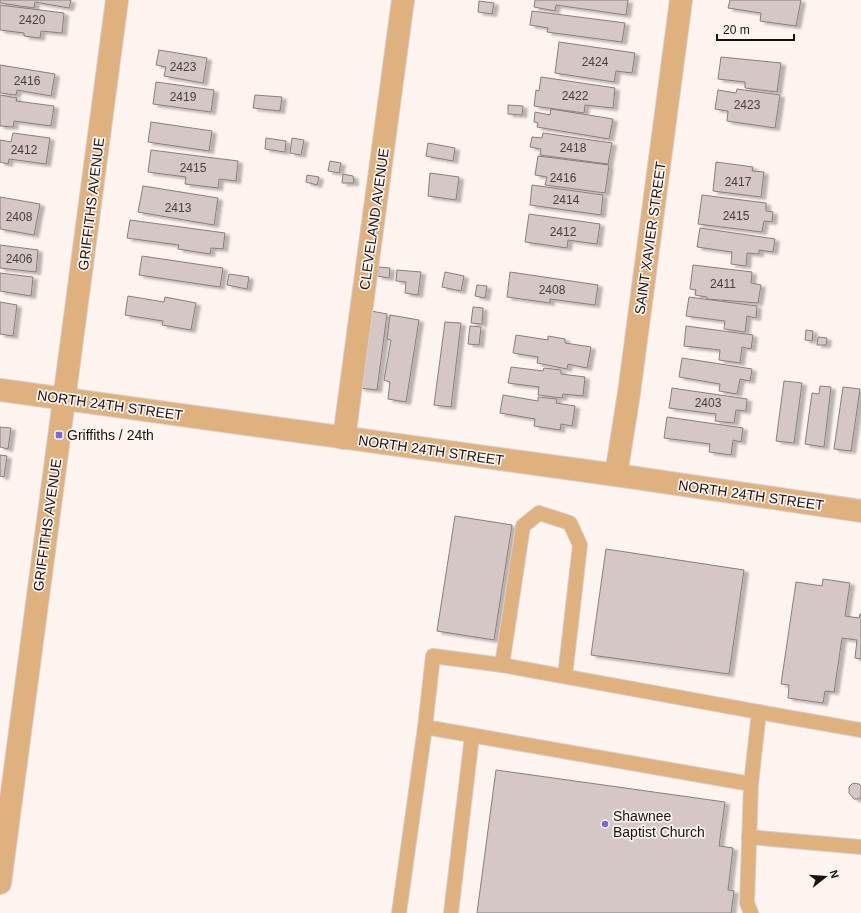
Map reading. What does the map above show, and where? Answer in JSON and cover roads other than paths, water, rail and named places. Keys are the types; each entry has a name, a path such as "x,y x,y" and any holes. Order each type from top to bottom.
{"street":[{"name":"GRIFFITHS AVENUE","path":"0,883 81,282 117,0"},
{"name":"CLEVELAND AVENUE","path":"344,438 403,0"},
{"name":"SAINT XAVIER STREET","path":"616,476 629,393 681,0"},
{"name":"NORTH 24TH STREET","path":"0,390 861,511"}],"lane":[{"path":"502,665 523,526 539,513 570,523 580,545 565,676"},
{"path":"399,913 425,727 433,656 502,665 861,730"},
{"path":"751,913 747,903 751,784 759,712"},
{"path":"425,727 751,784"},
{"path":"451,913 472,736"},
{"path":"749,837 861,847"}],"place":[{"name":"Griffiths / 24th","path":"59,435"},
{"name":"Shawnee Baptist Church","path":"605,824"}]}
